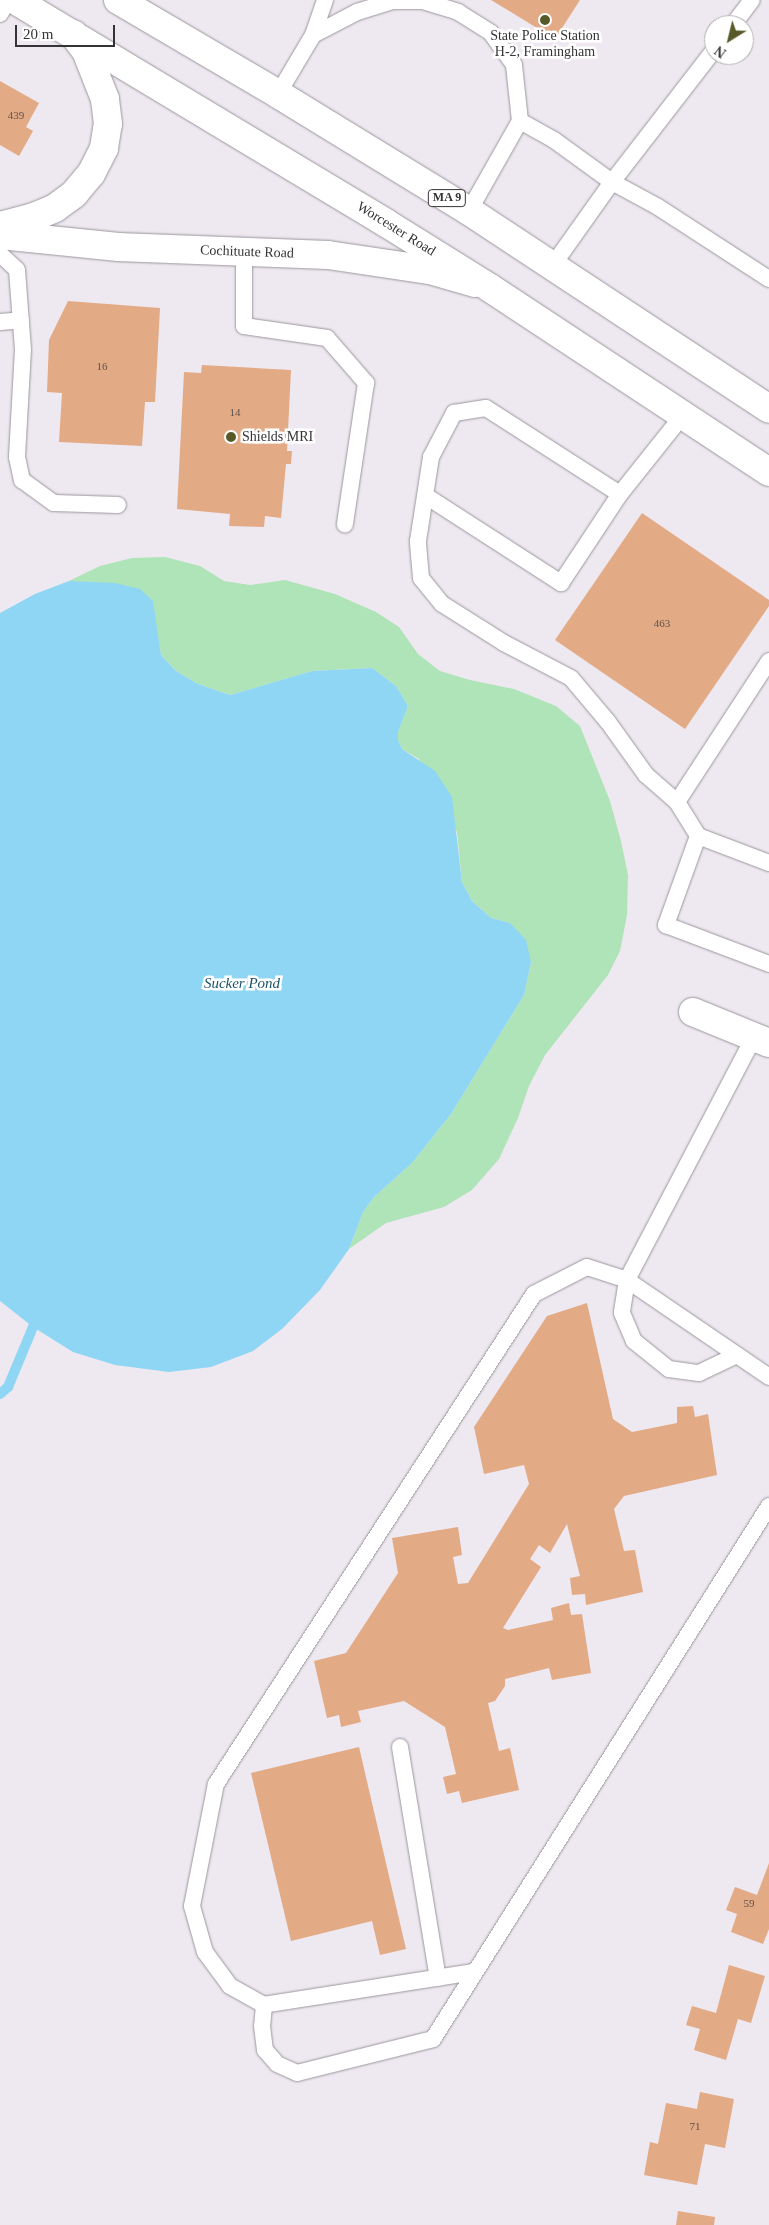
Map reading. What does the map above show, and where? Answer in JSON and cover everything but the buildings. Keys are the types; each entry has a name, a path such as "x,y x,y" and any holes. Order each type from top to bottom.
{"main road":[{"name":"Worcester Road","path":"15,0 284,160 490,288 769,472"},
{"name":"MA 9","path":"118,0 278,94 469,212 553,265 769,409"},
{"path":"0,226 48,211 74,194 91,174 104,148 108,124 106,98 86,51 73,34"},
{"name":"Cochituate Road","path":"0,235 118,247 328,255 383,261 430,270 490,288"},
{"path":"693,1012 761,1040"}],"lane":[{"path":"0,14 8,0"},
{"path":"278,94 313,35 325,0"},
{"path":"741,15 752,0"},
{"path":"313,35 357,12 392,1 423,2 458,12 492,33 514,65 520,121 469,212"},
{"path":"553,265 612,182 704,63"},
{"path":"520,121 554,140 612,182 658,207 769,278"},
{"path":"244,252 244,326 327,338 366,383 345,524"},
{"path":"0,254 17,270 23,349 17,457 22,480 54,503 118,505"},
{"path":"0,322 21,320"},
{"path":"620,494 486,408 454,413 431,457 418,541 421,578 442,604 504,643 571,678 608,722 646,775 677,802 698,836 769,863"},
{"path":"426,496 561,583 620,494 683,415"},
{"path":"677,802 769,661"},
{"path":"698,836 666,925 769,964"},
{"path":"736,1355 699,1373 669,1369 634,1341 622,1313 628,1280 761,1040"},
{"path":"474,1972 264,2005 230,1986 205,1952 192,1906 216,1784 534,1294 587,1267 628,1280 769,1377"},
{"path":"264,2005 262,2026 265,2050 277,2064 297,2073 433,2039 769,1506"},
{"path":"400,1747 438,1978"}],"green space":[{"path":"165,557 200,566 224,581 250,585 285,580 335,594 376,612 399,627 418,654 440,671 470,680 514,689 556,706 580,726 610,801 621,841 628,875 627,915 620,951 608,975 545,1055 529,1086 518,1118 499,1159 472,1190 444,1207 386,1223 349,1249 363,1212 374,1197 412,1163 451,1114 524,995 531,962 510,923 491,918 472,901 462,882 457,832 419,759 402,749 398,740 398,732 408,706 396,686 372,668 312,671 230,695 198,684 176,671 161,655 157,631 69,581 100,566 132,558"}],"water":[{"name":"Sucker Pond","path":"69,581 115,583 140,589 153,601 161,655 176,671 198,684 230,695 312,671 372,668 396,686 408,706 398,732 398,740 402,749 435,771 452,797 462,882 472,901 491,918 510,923 526,940 531,962 524,995 451,1114 412,1163 374,1197 363,1212 349,1249 320,1290 282,1329 253,1351 211,1367 169,1372 115,1365 73,1352 33,1327 0,1301 0,613 35,594"}],"waterway":[{"path":"0,1394 8,1387 33,1327"}],"place":[{"name":"State Police Station H-2, Framingham","path":"545,20"},
{"name":"Shields MRI","path":"231,437"}]}
